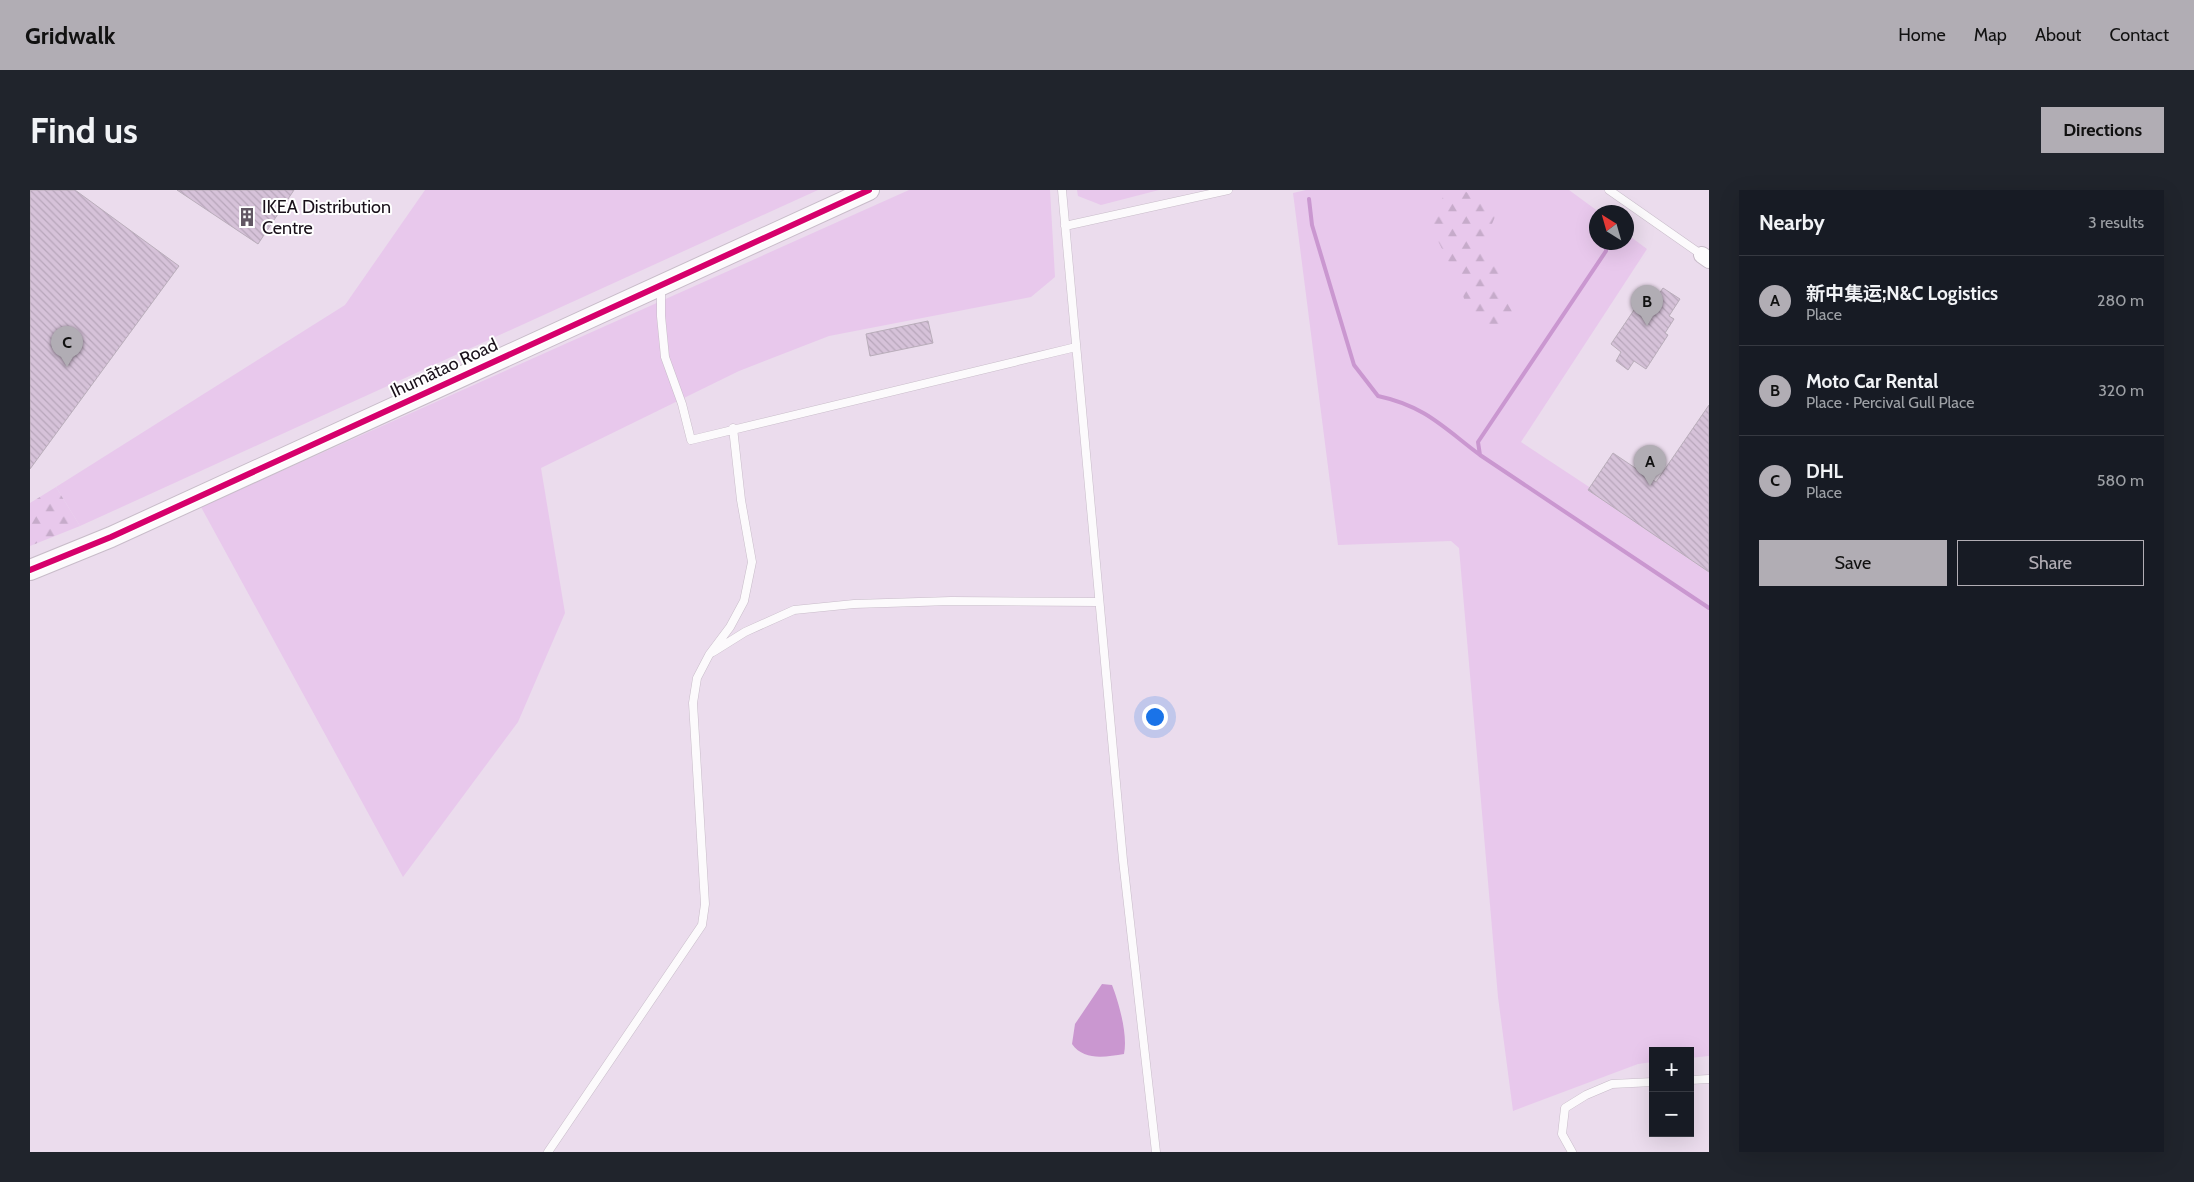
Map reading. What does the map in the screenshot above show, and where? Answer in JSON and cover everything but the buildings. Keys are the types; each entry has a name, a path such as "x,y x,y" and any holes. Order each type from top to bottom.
{"street":[{"name":"Ihumātao Road","path":"30,570 111,537 869,190"}],"lane":[{"path":"1062,190 1123,860 1156,1152"},
{"path":"1066,226 1228,190"},
{"path":"1609,190 1706,257"},
{"path":"661,286 664,357 682,404 691,440 733,428 1076,347"},
{"path":"548,1152 702,925 706,904 693,703 698,678 709,655 730,627 744,601 752,562 741,500 733,428"},
{"path":"709,655 745,632 794,610 854,604 951,601 1100,602"},
{"path":"1694,1080 1709,1079"},
{"path":"1572,1152 1562,1134 1565,1108 1586,1095 1612,1084 1649,1082"}],"green space":[{"path":"425,190 818,190 80,526 56,487 345,305"},
{"path":"909,190 1050,190 1055,277 1031,297 829,336 739,371 541,468 565,613 518,722 403,877 201,507"},
{"path":"1077,190 1159,190 1101,205 1078,196"},
{"path":"1306,190 1569,190 1589,205 1589,250 1634,250 1634,239 1647,249 1521,442 1709,566 1709,1056 1694,1058 1694,1047 1649,1047 1649,1063 1638,1064 1513,1111 1498,997 1459,548 1451,541 1338,545 1293,193"},
{"path":"1465,191 1497,212 1484,243 1503,273 1502,291 1515,317 1500,326 1489,325 1468,312 1459,282 1437,239 1431,219 1443,197"},
{"path":"56,487 80,526 30,546 30,503"}],"shaded area":[{"path":"1102,984 1112,985 1124,1029 1124,1054 1102,1057 1089,1055 1083,1053 1072,1044 1075,1024"}],"waterway":[{"path":"1309,199 1312,225 1354,365 1378,396 1394,400 1421,412 1480,455"},
{"path":"1606,250 1478,442 1480,455 1709,608"}],"cycle path":[{"path":"30,570 111,537 869,190"}],"place":[{"name":"IKEA Distribution Centre","path":"247,217"},
{"name":"Moto Car Rental","path":"1647,326"},
{"name":"DHL","path":"67,367"},
{"name":"新中集运;N&C Logistics","path":"1650,486"}]}
